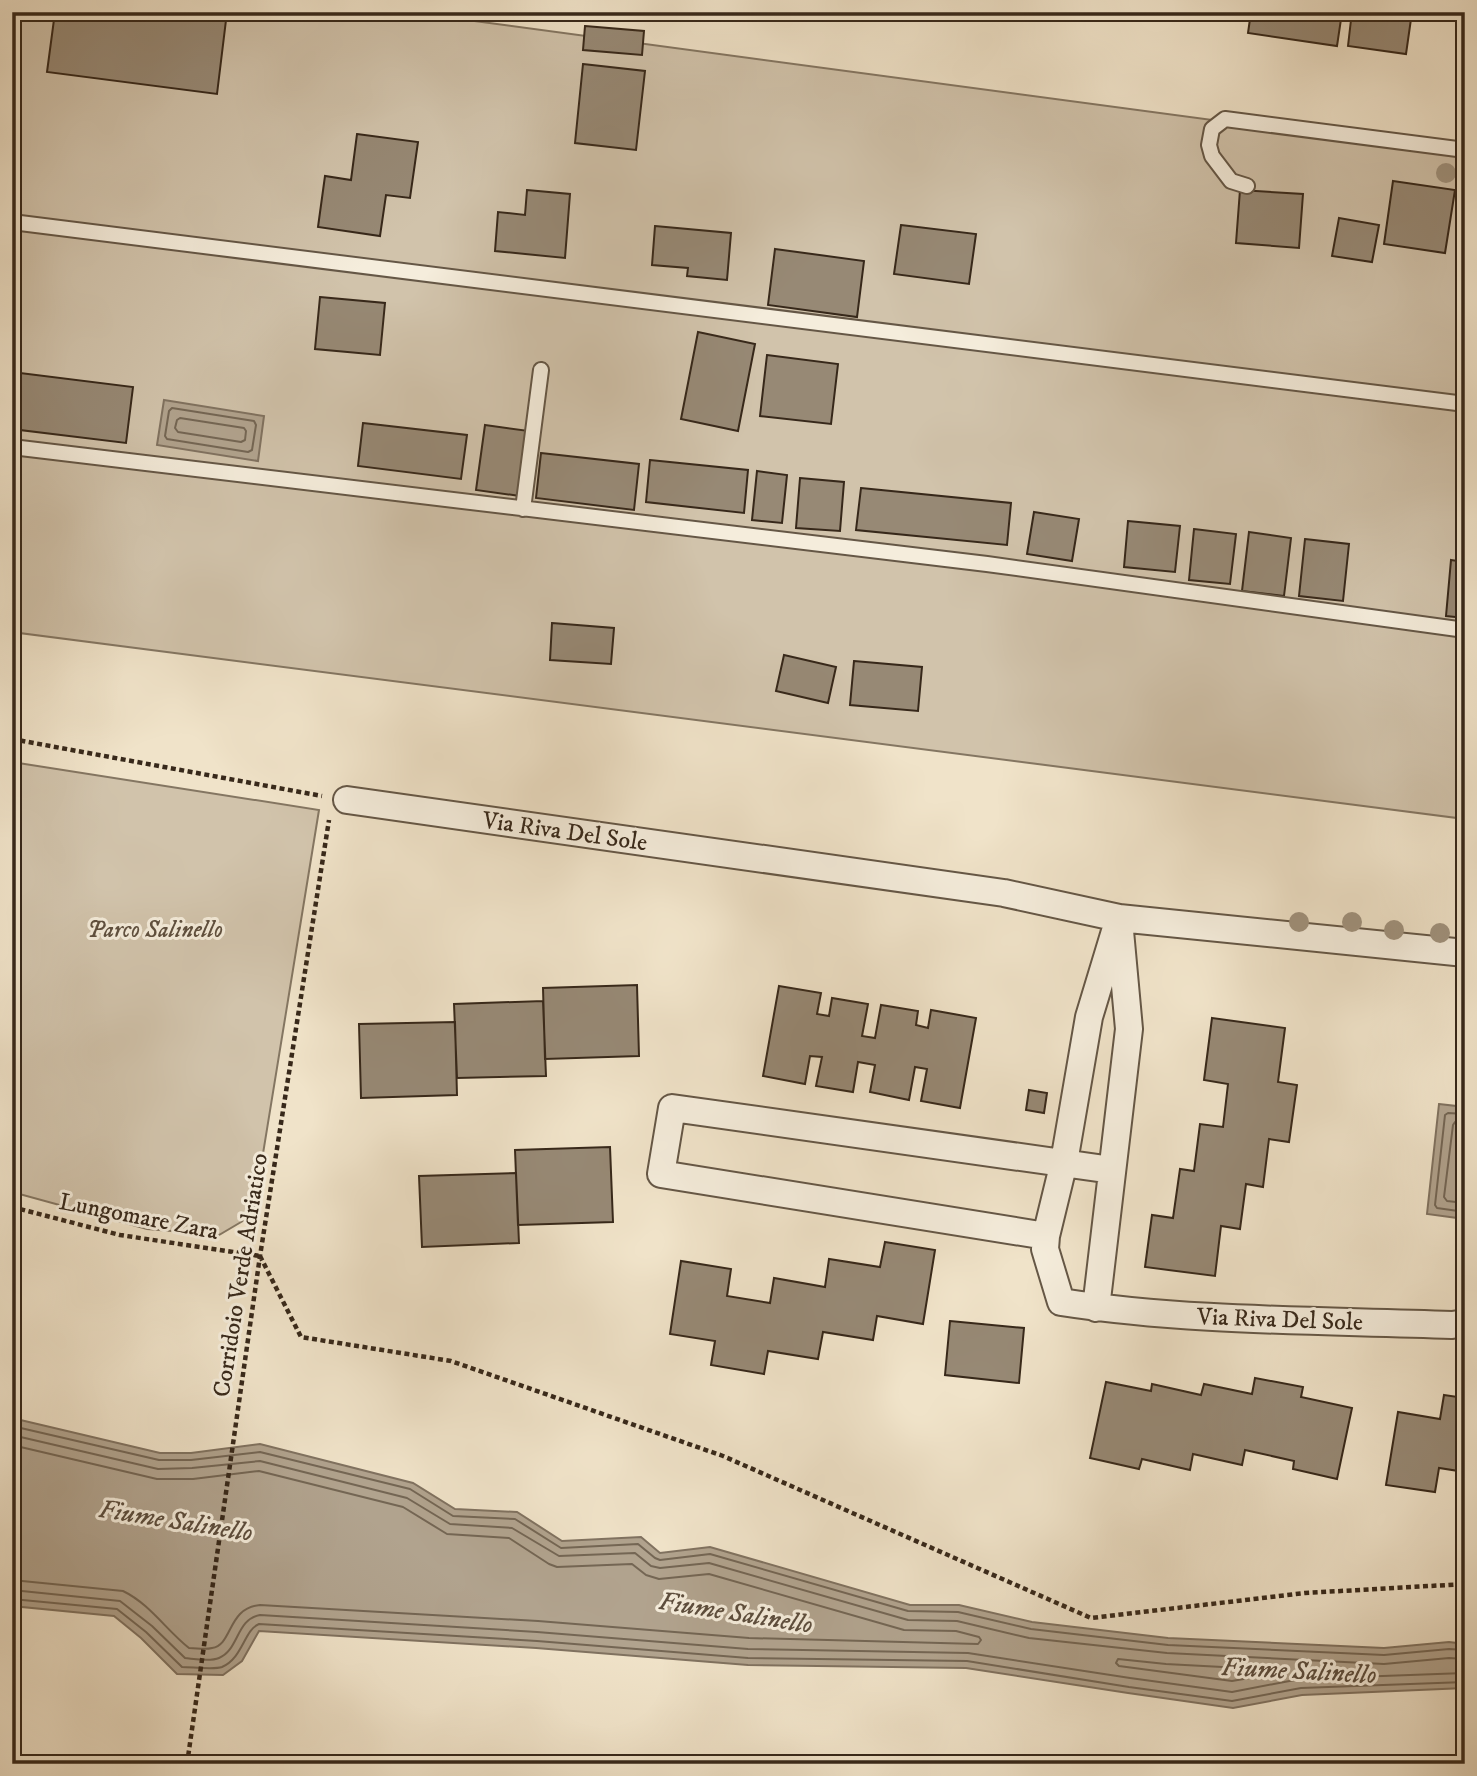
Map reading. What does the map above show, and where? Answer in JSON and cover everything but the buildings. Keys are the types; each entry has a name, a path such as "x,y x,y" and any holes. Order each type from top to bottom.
{"street":[{"name":"Via Riva Del Sole","path":"347,800 1004,892 1119,918 1465,953"},
{"name":"Via Riva Del Sole","path":"1119,918 1089,1017 1064,1162 1046,1236 1045,1249 1061,1302 1164,1315 1452,1325 1465,1323"},
{"path":"1096,1308 1129,1029 1119,918"},
{"path":"1046,1236 661,1174 672,1108 1112,1170"}],"lane":[{"path":"1247,186 1231,181 1212,156 1209,145 1212,129 1224,118 1465,150"},
{"path":"12,222 1465,404"},
{"path":"523,509 541,370"},
{"path":"12,447 987,564 1465,630"}],"path":[{"path":"12,739 347,800"},
{"name":"Corridoio Verde Adriatico","path":"187,1764 260,1256 330,814 347,800"},
{"name":"Lungomare Zara","path":"12,1207 120,1235 260,1256"},
{"path":"260,1256 301,1338 451,1361 723,1456 1090,1618 1305,1593 1465,1584"}],"green space":[{"path":"17,12 407,12 1465,154 1465,819 12,632 12,29"},
{"name":"Parco Salinello","path":"12,762 319,810 253,1215 219,1235 147,1229 12,1192"}],"water":[{"path":"164,400 264,416 258,461 157,445"},
{"path":"1439,1104 1465,1107 1465,1219 1427,1214"},
{"name":"Fiume Salinello","path":"12,1418 160,1453 191,1453 260,1444 413,1483 455,1509 517,1512 562,1541 641,1537 660,1553 710,1547 910,1605 959,1605 1032,1622 1168,1638 1384,1648 1449,1642 1465,1644 1465,1688 1302,1695 1233,1708 966,1668 748,1665 536,1648 259,1631 242,1661 223,1675 177,1674 141,1638 114,1616 12,1606"}]}
